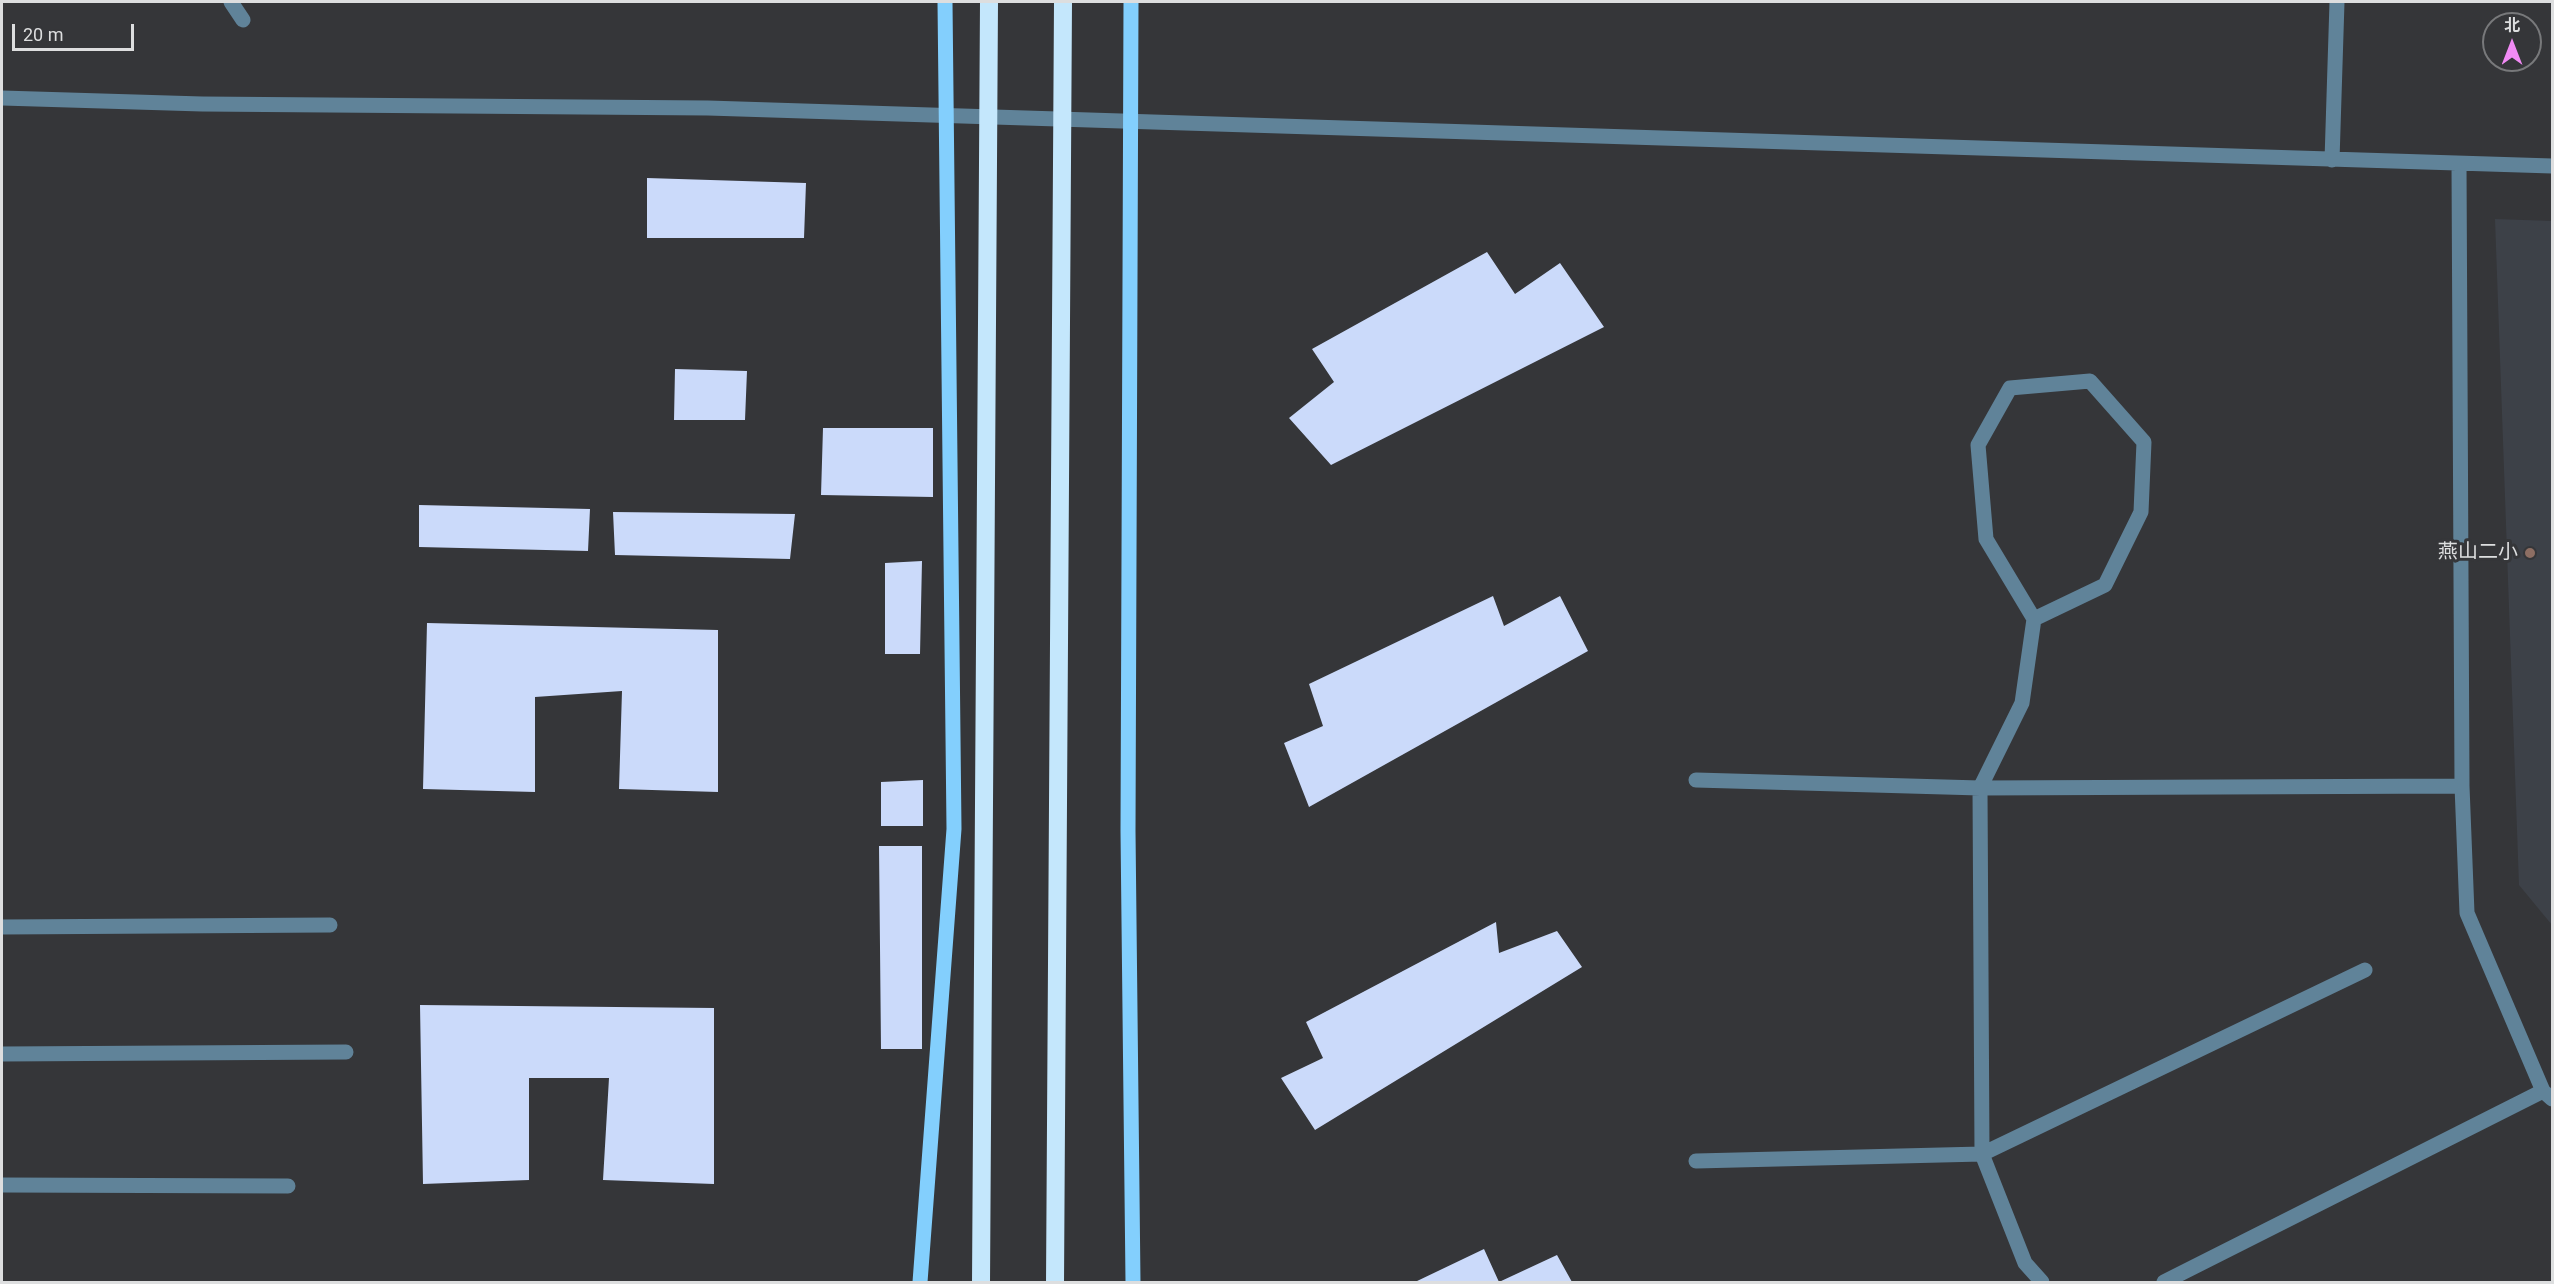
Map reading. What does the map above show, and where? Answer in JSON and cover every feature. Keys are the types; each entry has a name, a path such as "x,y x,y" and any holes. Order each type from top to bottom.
{"highway":[{"path":"981,1282 989,2"},
{"path":"1055,1282 1063,2"}],"main road":[{"path":"920,1282 954,829 945,2"},
{"path":"1131,2 1128,831 1133,1282"}],"street":[{"path":"231,2 243,20"},
{"path":"2332,160 2337,2"},
{"path":"2,98 202,104 708,108 2553,166"},
{"path":"2164,1282 2548,1095 2467,913 2462,786 2459,164"},
{"path":"2034,619 2105,585 2141,512 2144,442 2090,381 2010,388 1978,445 1986,539 2034,619 2022,703 1980,788 1982,1154 2025,1263 2042,1282"},
{"path":"1696,780 1980,788 2462,786"},
{"path":"2,927 330,925"},
{"path":"1696,1161 1982,1154 2365,970"},
{"path":"2,1054 346,1052"},
{"path":"2,1185 288,1186"}],"shaded area":[{"name":"燕山二小","path":"2495,219 2552,221 2552,925 2519,885"}],"building":[{"path":"647,178 806,183 804,238 647,238"},
{"path":"1487,252 1515,294 1560,263 1604,327 1331,465 1289,418 1334,382 1312,349"},
{"path":"675,369 747,371 745,420 674,420"},
{"path":"823,428 933,428 933,497 821,495"},
{"path":"419,505 590,509 588,551 419,547"},
{"path":"613,512 795,514 790,559 615,555"},
{"path":"922,561 920,654 885,654 885,563"},
{"path":"1493,596 1504,626 1560,596 1588,651 1309,807 1284,743 1323,726 1309,684"},
{"path":"427,623 718,630 718,792 619,789 622,691 535,697 535,792 423,789"},
{"path":"923,780 923,826 881,826 881,782"},
{"path":"879,846 922,846 922,1049 881,1049"},
{"path":"1496,922 1499,953 1557,931 1582,967 1315,1130 1281,1078 1323,1058 1306,1022"},
{"path":"420,1005 714,1008 714,1184 603,1180 609,1078 529,1078 529,1180 423,1184"},
{"path":"1484,1249 1499,1282 1415,1282"},
{"path":"1557,1255 1572,1282 1499,1282"}],"place":[{"name":"燕山二小","path":"2530,553"}]}
